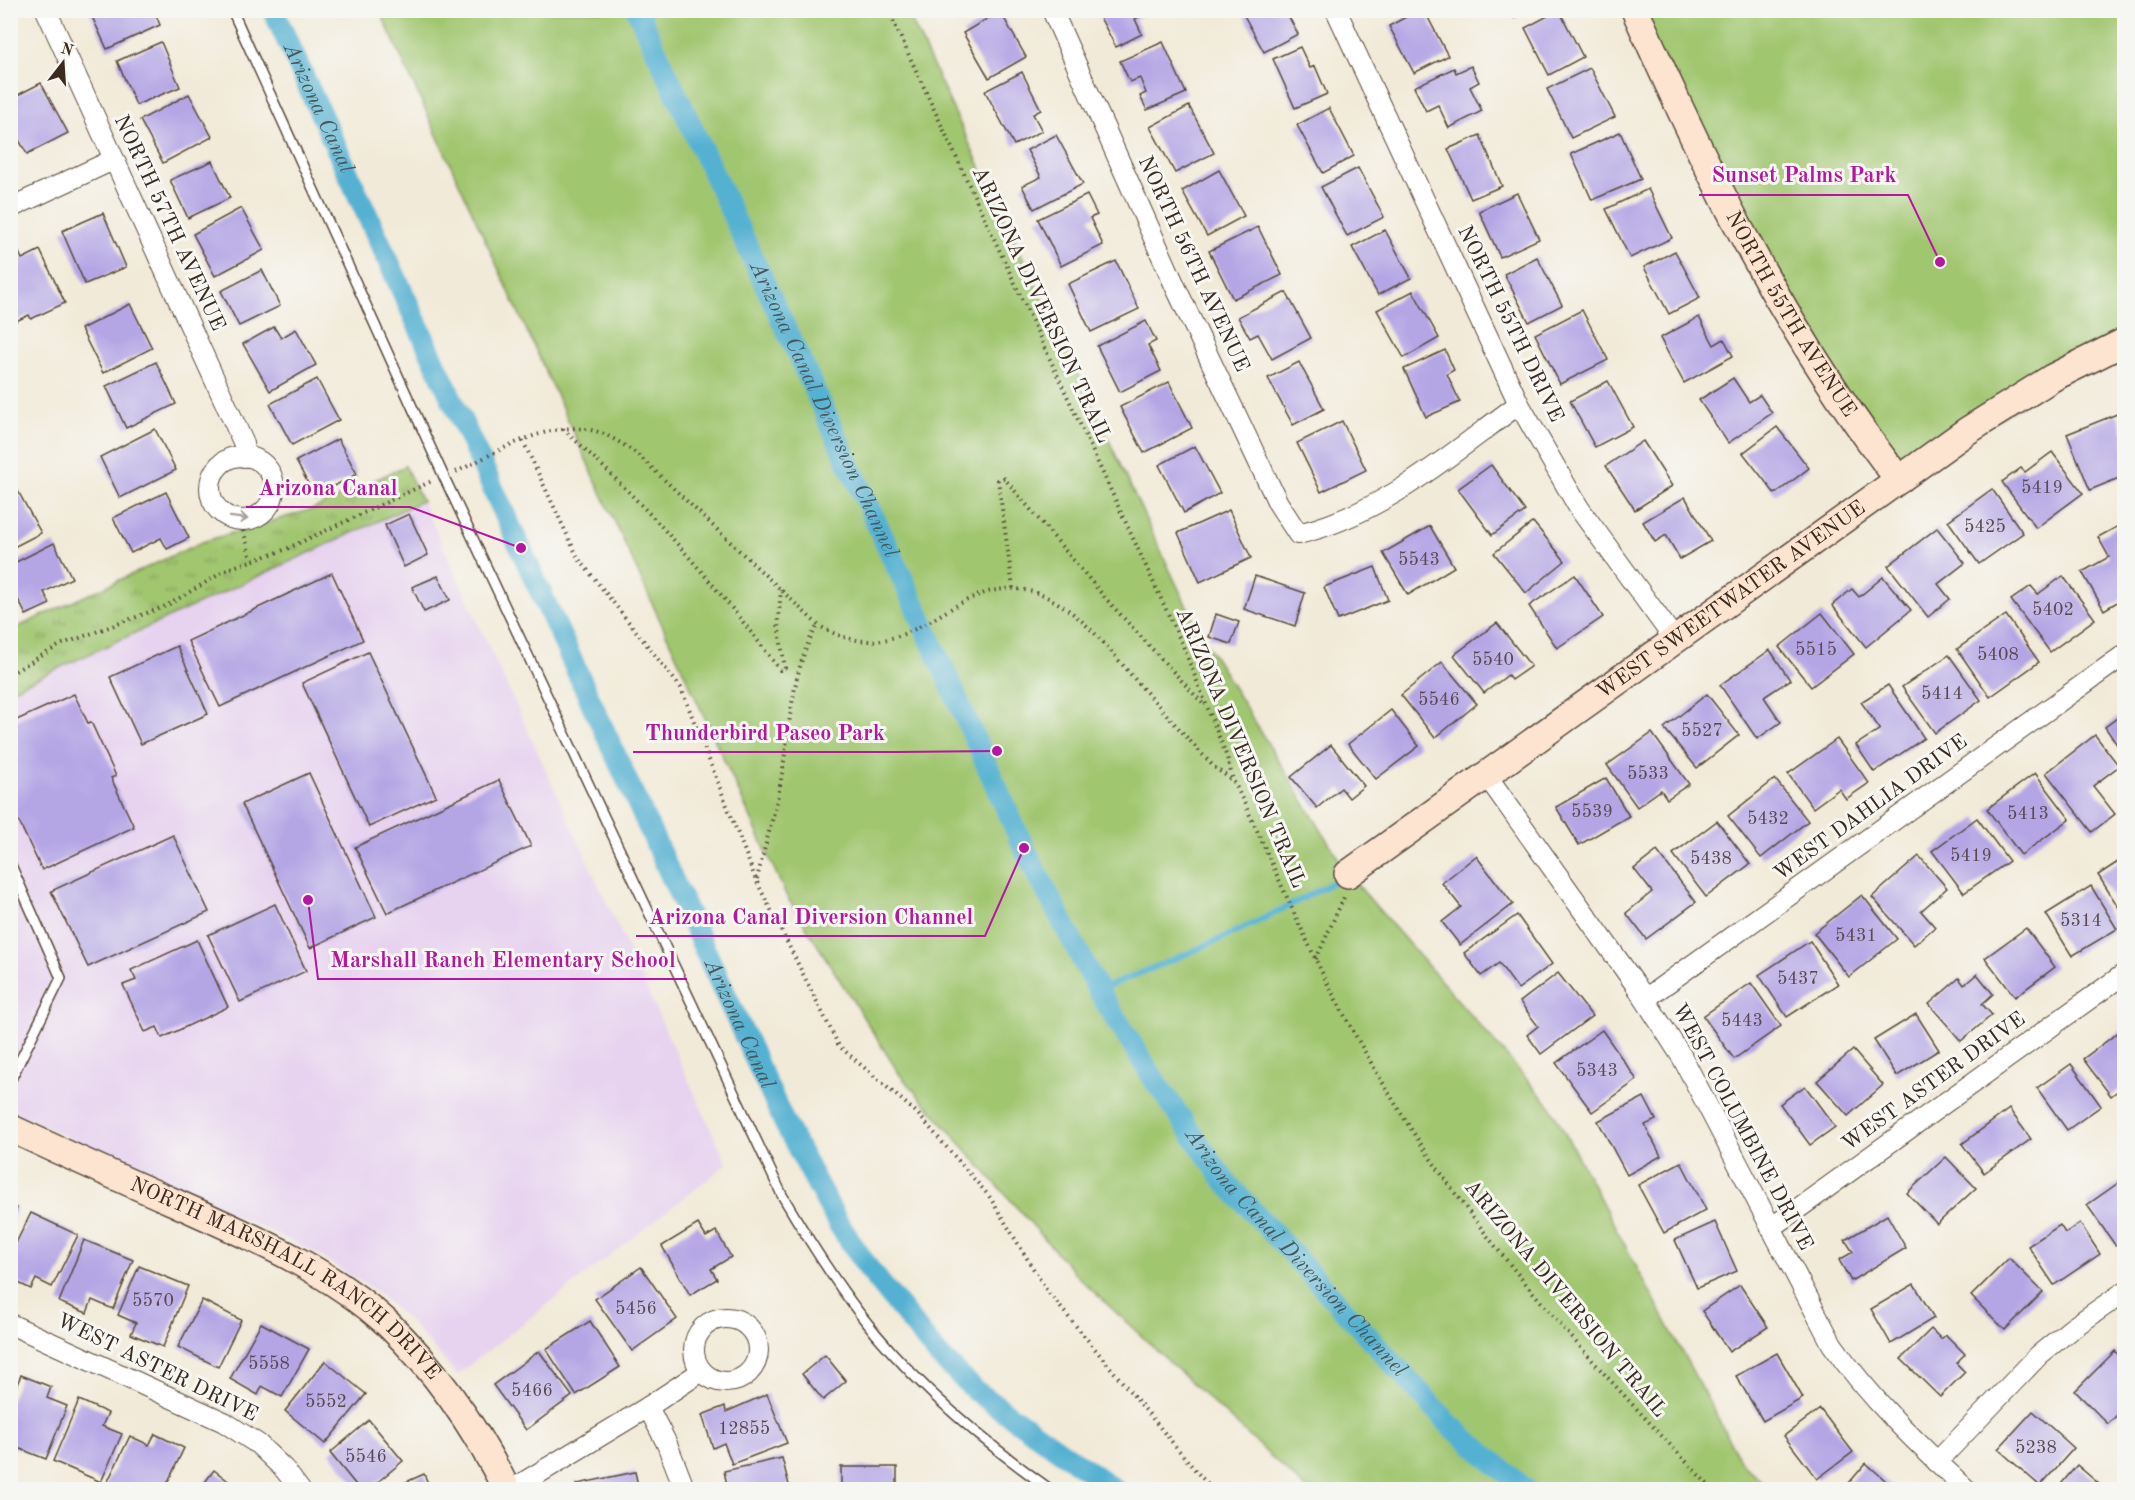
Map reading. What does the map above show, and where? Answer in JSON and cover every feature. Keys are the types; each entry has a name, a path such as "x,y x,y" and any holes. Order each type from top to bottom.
{"street":[{"name":"NORTH 57TH AVENUE","path":"46,10 244,444 244,457"},
{"name":"NORTH 56TH AVENUE","path":"1052,10 1176,288 1278,502 1298,534 1329,526 1385,501 1519,404"},
{"name":"NORTH 55TH DRIVE","path":"1336,10 1519,404 1579,508 1675,640"},
{"name":"NORTH 55TH AVENUE","path":"1635,10 1735,225 1836,395 1899,480"},
{"path":"10,208 113,160"},
{"name":"WEST SWEETWATER AVENUE","path":"1352,871 1899,480 2015,400 2052,378 2124,342"},
{"path":"235,457 250,457 264,465 271,474 273,494 266,509 258,516 240,519 222,513 215,506 210,484 214,472 224,461 235,457"},
{"name":"WEST DAHLIA DRIVE","path":"1645,999 2124,655"},
{"name":"WEST COLUMBINE DRIVE","path":"1487,776 1645,999 1682,1057 1832,1344 1896,1423 1966,1490"},
{"name":"WEST ASTER DRIVE","path":"1771,1228 2124,974"},
{"name":"NORTH MARSHALL RANCH DRIVE","path":"10,1128 268,1245 348,1293 387,1323 430,1370 461,1409 509,1490"},
{"path":"1937,1462 2039,1355 2071,1329 2124,1292"},
{"name":"WEST ASTER DRIVE","path":"10,1324 224,1422 258,1444 285,1470 300,1490"},
{"path":"509,1490 648,1407 702,1371"},
{"path":"648,1407 667,1443 685,1490"}],"lane":[{"path":"232,10 782,1195 822,1261 848,1297 908,1370 1006,1455 1051,1490"},
{"path":"10,863 61,978 43,1019 10,1081"}],"path":[{"name":"ARIZONA DIVERSION TRAIL","path":"888,10 1183,646 1227,757 1233,780 1316,960 1396,1105 1456,1196 1558,1321 1713,1490"},
{"path":"563,429 604,466 676,542 738,614 780,670 785,668 778,624 781,589"},
{"path":"10,674 60,645 166,606 230,568 251,559 284,550 502,449 563,429 591,430 615,439 636,453 818,625 842,636 863,641 894,640 969,598 987,592 1013,588 1040,595 1069,611 1104,645 1214,766 1233,780"},
{"path":"523,441 578,558 681,688 756,880 838,1046 917,1113 989,1196 1047,1291 1128,1391 1201,1477 1215,1490"},
{"path":"1013,588 998,480 1004,478 1085,576 1208,710"},
{"path":"240,519 251,559"},
{"path":"756,880 780,786 802,660 809,639 818,625"},
{"path":"1316,960 1352,871"}],"shaded area":[{"path":"422,501 727,1164 457,1375 412,1324 377,1292 312,1251 11,1111 11,690"}],"green space":[{"path":"380,11 907,11 1197,628 1348,874 1551,1107 1741,1462 1770,1489 1306,1489 1080,1279 900,1075 787,897"},
{"path":"1635,11 2124,11 2124,342 1899,480 1875,449"},
{"path":"405,466 422,501 11,690 11,630 202,542 313,509"}],"building":[{"path":"89,10 154,10 160,25 107,49"},
{"path":"1096,10 1152,10 1135,19 1142,34 1116,47"},
{"path":"1241,10 1285,10 1298,34 1264,52"},
{"path":"1419,10 1424,10 1448,56 1414,73 1389,26"},
{"path":"1509,10 1529,10 1514,18"},
{"path":"1559,10 1583,57 1549,75 1525,28"},
{"path":"1000,11 1026,57 989,78 963,33"},
{"path":"161,42 180,87 136,105 117,61"},
{"path":"1163,42 1186,93 1147,110 1140,96 1146,93 1140,78 1130,82 1120,61"},
{"path":"1300,47 1310,68 1315,66 1327,94 1295,108 1273,59"},
{"path":"1471,66 1479,82 1470,87 1482,111 1449,128 1438,105 1426,111 1414,87 1454,68 1456,73"},
{"path":"1590,68 1615,117 1571,138 1547,89"},
{"path":"1022,72 1041,110 1033,114 1042,131 1014,145 985,91"},
{"path":"41,83 68,133 27,154 10,124 10,99"},
{"path":"189,94 212,137 163,163 140,120"},
{"path":"1189,106 1214,153 1175,173 1150,127"},
{"path":"1329,108 1354,156 1323,173 1297,125"},
{"path":"1620,132 1641,179 1592,200 1571,154"},
{"path":"1056,135 1083,184 1034,209 1022,186 1041,177 1027,150"},
{"path":"1480,135 1502,186 1471,199 1448,149"},
{"path":"212,161 230,198 188,218 170,180"},
{"path":"1358,168 1384,217 1347,236 1321,187"},
{"path":"1219,170 1244,216 1207,236 1182,191"},
{"path":"1648,189 1672,238 1630,258 1606,209"},
{"path":"1517,193 1539,239 1500,257 1479,211"},
{"path":"1087,195 1097,215 1090,218 1103,245 1061,266 1038,219"},
{"path":"241,208 264,250 215,276 193,234"},
{"path":"103,213 126,267 85,284 62,231"},
{"path":"1258,227 1282,275 1233,299 1209,251"},
{"path":"1385,230 1411,278 1378,295 1352,247"},
{"path":"17,248 22,259 40,250 65,303 31,319 29,315 16,321 10,308 10,251"},
{"path":"1675,251 1700,298 1669,314 1644,267"},
{"path":"1537,257 1562,305 1529,322 1504,274"},
{"path":"1116,261 1139,309 1091,332 1068,284"},
{"path":"262,270 280,306 239,326 221,291"},
{"path":"1413,291 1439,338 1404,358 1377,310"},
{"path":"1286,292 1311,338 1272,359 1258,334 1250,338 1238,317"},
{"path":"130,304 152,348 103,373 81,329"},
{"path":"1582,310 1608,360 1560,384 1535,334"},
{"path":"1699,317 1714,345 1724,339 1733,356 1684,383 1660,338"},
{"path":"1146,321 1156,341 1148,345 1161,371 1120,392 1097,346"},
{"path":"274,327 281,338 296,329 316,365 270,391 243,344"},
{"path":"1445,350 1454,370 1447,374 1460,402 1426,417 1404,369"},
{"path":"156,362 176,404 126,428 106,386"},
{"path":"1299,362 1324,409 1293,425 1268,378"},
{"path":"1733,378 1749,402 1760,395 1772,413 1728,443 1699,400"},
{"path":"317,379 339,420 292,445 270,404"},
{"path":"1608,381 1633,427 1595,447 1570,401"},
{"path":"1169,382 1192,428 1144,453 1120,407"},
{"path":"2117,414 2124,432 2124,476 2090,490 2067,434"},
{"path":"1342,421 1366,470 1321,492 1297,443"},
{"path":"1777,427 1809,468 1775,494 1743,453"},
{"path":"155,429 176,470 120,498 100,457"},
{"path":"338,439 357,474 315,496 296,461"},
{"path":"1643,441 1672,486 1635,510 1606,466"},
{"path":"1195,446 1220,493 1184,513 1159,465"},
{"path":"2052,452 2083,493 2036,528 2002,482 2021,468 2025,472"},
{"path":"1491,465 1525,511 1492,535 1458,489"},
{"path":"1992,489 2023,533 1979,564 1948,521"},
{"path":"18,491 41,533 10,549 10,494"},
{"path":"166,492 189,538 167,549 161,538 131,553 113,518"},
{"path":"1685,497 1711,541 1680,559 1666,535 1655,542 1643,522"},
{"path":"1229,510 1251,558 1200,582 1178,533"},
{"path":"409,514 428,555 404,567 385,525"},
{"path":"1533,522 1565,561 1526,593 1494,553"},
{"path":"2124,523 2124,598 2104,610 2082,572 2109,557 2098,537"},
{"path":"1430,526 1454,567 1408,595 1383,553"},
{"path":"1937,528 1965,563 1938,584 1950,599 1928,617 1888,566"},
{"path":"54,543 72,578 44,592 50,604 26,615 10,583 10,565"},
{"path":"1375,567 1388,600 1338,620 1324,587"},
{"path":"332,573 363,640 220,707 188,641"},
{"path":"1575,575 1603,617 1557,648 1529,606"},
{"path":"438,576 450,600 424,612 412,587"},
{"path":"1255,576 1305,593 1295,626 1244,609"},
{"path":"2063,576 2095,619 2050,652 2011,600 2031,586 2038,594"},
{"path":"1883,577 1911,610 1866,647 1832,605 1852,589 1859,597"},
{"path":"1822,613 1854,654 1811,687 1779,647"},
{"path":"1216,614 1239,622 1231,644 1209,637"},
{"path":"2006,615 2039,662 1990,697 1957,649"},
{"path":"1497,623 1531,666 1511,680 1508,675 1484,693 1454,655"},
{"path":"177,646 208,714 141,744 110,677"},
{"path":"1770,650 1790,680 1764,697 1781,722 1757,739 1720,685"},
{"path":"368,652 436,796 369,827 302,683"},
{"path":"1949,655 1981,700 1935,733 1902,687"},
{"path":"1442,662 1477,704 1435,738 1401,695"},
{"path":"1888,685 1924,738 1874,772 1856,745 1880,729 1861,702"},
{"path":"74,694 88,723 91,722 116,776 111,778 134,827 42,870 10,803 10,775 13,774 10,768 10,723"},
{"path":"1707,694 1739,735 1697,768 1664,728"},
{"path":"1391,710 1419,746 1376,779 1348,744"},
{"path":"2124,713 2124,755 2105,727"},
{"path":"1652,733 1689,784 1667,799 1661,790 1637,807 1607,765"},
{"path":"2095,735 2119,766 2093,786 2115,814 2092,832 2046,773"},
{"path":"1837,739 1869,783 1846,799 1839,789 1813,808 1788,774"},
{"path":"1331,745 1364,786 1349,798 1341,788 1317,808 1291,777"},
{"path":"309,773 376,917 310,948 242,804"},
{"path":"2035,773 2070,819 2021,855 1987,809"},
{"path":"1606,778 1629,816 1579,845 1556,807"},
{"path":"1775,779 1808,821 1761,858 1728,816"},
{"path":"499,780 531,846 387,913 355,847"},
{"path":"1977,818 2009,861 1964,893 1932,851"},
{"path":"1717,821 1750,864 1706,897 1673,854"},
{"path":"173,835 209,912 88,967 51,891"},
{"path":"1657,851 1696,902 1646,939 1626,913 1652,892 1634,869"},
{"path":"1476,856 1513,904 1460,945 1442,922 1461,907 1442,883"},
{"path":"1919,856 1947,888 1921,911 1935,927 1914,945 1872,897"},
{"path":"2124,858 2124,916 2098,875"},
{"path":"2091,886 2117,929 2072,956 2046,914"},
{"path":"1862,895 1897,939 1849,977 1814,933"},
{"path":"275,904 306,971 240,1002 208,935"},
{"path":"1517,915 1552,964 1518,989 1499,963 1481,976 1464,953"},
{"path":"2026,928 2055,967 2015,997 1985,958"},
{"path":"197,940 228,1007 162,1038 157,1027 145,1032 123,985 136,980 131,970"},
{"path":"1810,941 1838,984 1787,1017 1759,975"},
{"path":"1558,973 1592,1016 1541,1054 1527,1035 1538,1026 1520,1002"},
{"path":"1977,974 1993,994 1982,1004 1992,1015 1961,1041 1929,1004 1959,978 1964,985"},
{"path":"1751,983 1781,1026 1734,1059 1703,1016"},
{"path":"1916,1014 1939,1050 1897,1076 1874,1040"},
{"path":"2124,1028 2124,1086 2111,1096 2083,1059"},
{"path":"1602,1030 1637,1080 1592,1112 1556,1063"},
{"path":"1853,1050 1883,1085 1848,1116 1817,1081"},
{"path":"2071,1064 2101,1106 2067,1130 2037,1088"},
{"path":"1805,1086 1835,1127 1810,1145 1780,1104"},
{"path":"1644,1097 1656,1120 1645,1125 1661,1156 1627,1175 1598,1121"},
{"path":"2009,1109 2031,1139 1984,1173 1962,1144"},
{"path":"1946,1157 1976,1188 1937,1224 1907,1193"},
{"path":"1681,1162 1706,1210 1664,1233 1638,1185"},
{"path":"2124,1179 2124,1239 2115,1245 2087,1205"},
{"path":"10,1205 17,1208 11,1224 10,1224"},
{"path":"31,1213 78,1235 52,1287 36,1279 31,1289 10,1279 10,1255"},
{"path":"1887,1215 1906,1248 1851,1281 1839,1260 1853,1252 1845,1240"},
{"path":"1715,1222 1737,1271 1697,1288 1675,1240"},
{"path":"2080,1223 2100,1254 2054,1285 2028,1246 2060,1225 2065,1233"},
{"path":"698,1224 706,1237 716,1231 731,1257 711,1269 717,1279 690,1295 662,1246"},
{"path":"84,1240 133,1260 113,1309 92,1300 87,1313 59,1302"},
{"path":"2009,1258 2043,1292 2005,1330 1971,1296"},
{"path":"139,1266 188,1286 163,1347 131,1334 136,1323 118,1315"},
{"path":"641,1267 677,1319 632,1351 595,1299"},
{"path":"1914,1284 1934,1318 1891,1344 1871,1309"},
{"path":"1740,1285 1768,1327 1729,1352 1702,1311"},
{"path":"202,1300 241,1320 218,1367 178,1347"},
{"path":"590,1321 620,1367 576,1395 546,1349"},
{"path":"261,1323 309,1349 282,1397 262,1386 258,1395 230,1379"},
{"path":"1931,1329 1941,1339 1946,1335 1965,1354 1956,1363 1965,1372 1940,1397 1901,1359"},
{"path":"539,1351 572,1396 526,1430 493,1385"},
{"path":"2115,1351 2124,1361 2124,1408 2108,1424 2075,1391"},
{"path":"1777,1353 1803,1398 1763,1421 1736,1376"},
{"path":"825,1355 846,1381 823,1400 802,1374"},
{"path":"325,1361 366,1394 325,1444 285,1411"},
{"path":"21,1375 51,1387 47,1398 67,1406 46,1459 10,1445 10,1401"},
{"path":"767,1394 787,1443 732,1464 724,1443 713,1448 702,1415 725,1406 726,1412"},
{"path":"79,1400 108,1413 102,1426 122,1434 101,1482 53,1461"},
{"path":"1820,1409 1853,1452 1817,1479 1784,1436"},
{"path":"2033,1411 2074,1448 2040,1486 1998,1449"},
{"path":"369,1420 403,1461 368,1490 360,1490 330,1453"},
{"path":"155,1434 184,1448 164,1490 111,1490 105,1487 130,1436 149,1445"},
{"path":"782,1458 789,1485 777,1490 728,1490 724,1471"},
{"path":"1866,1463 1896,1490 1843,1490"},
{"path":"2077,1465 2106,1490 2056,1490"},
{"path":"841,1467 897,1467 897,1490 841,1490"},
{"path":"214,1470 240,1490 199,1490"},
{"path":"635,1472 639,1490 578,1490 577,1484"},
{"path":"424,1474 431,1490 388,1490"}],"waterway":[{"name":"Arizona Canal","path":"273,10 785,1124 838,1223 869,1269 937,1354 976,1391 1115,1490"},
{"name":"Arizona Canal Diversion Channel","path":"637,10 912,599 1024,848 1098,990 1155,1081 1224,1180 1450,1425 1526,1490"},
{"path":"1098,990 1222,938 1342,877"}],"place":[{"name":"Sunset Palms Park","path":"1940,262"},
{"name":"Arizona Canal","path":"521,548"},
{"name":"Thunderbird Paseo Park","path":"997,751"},
{"name":"Arizona Canal Diversion Channel","path":"1024,848"},
{"name":"Marshall Ranch Elementary School","path":"308,900"}]}
